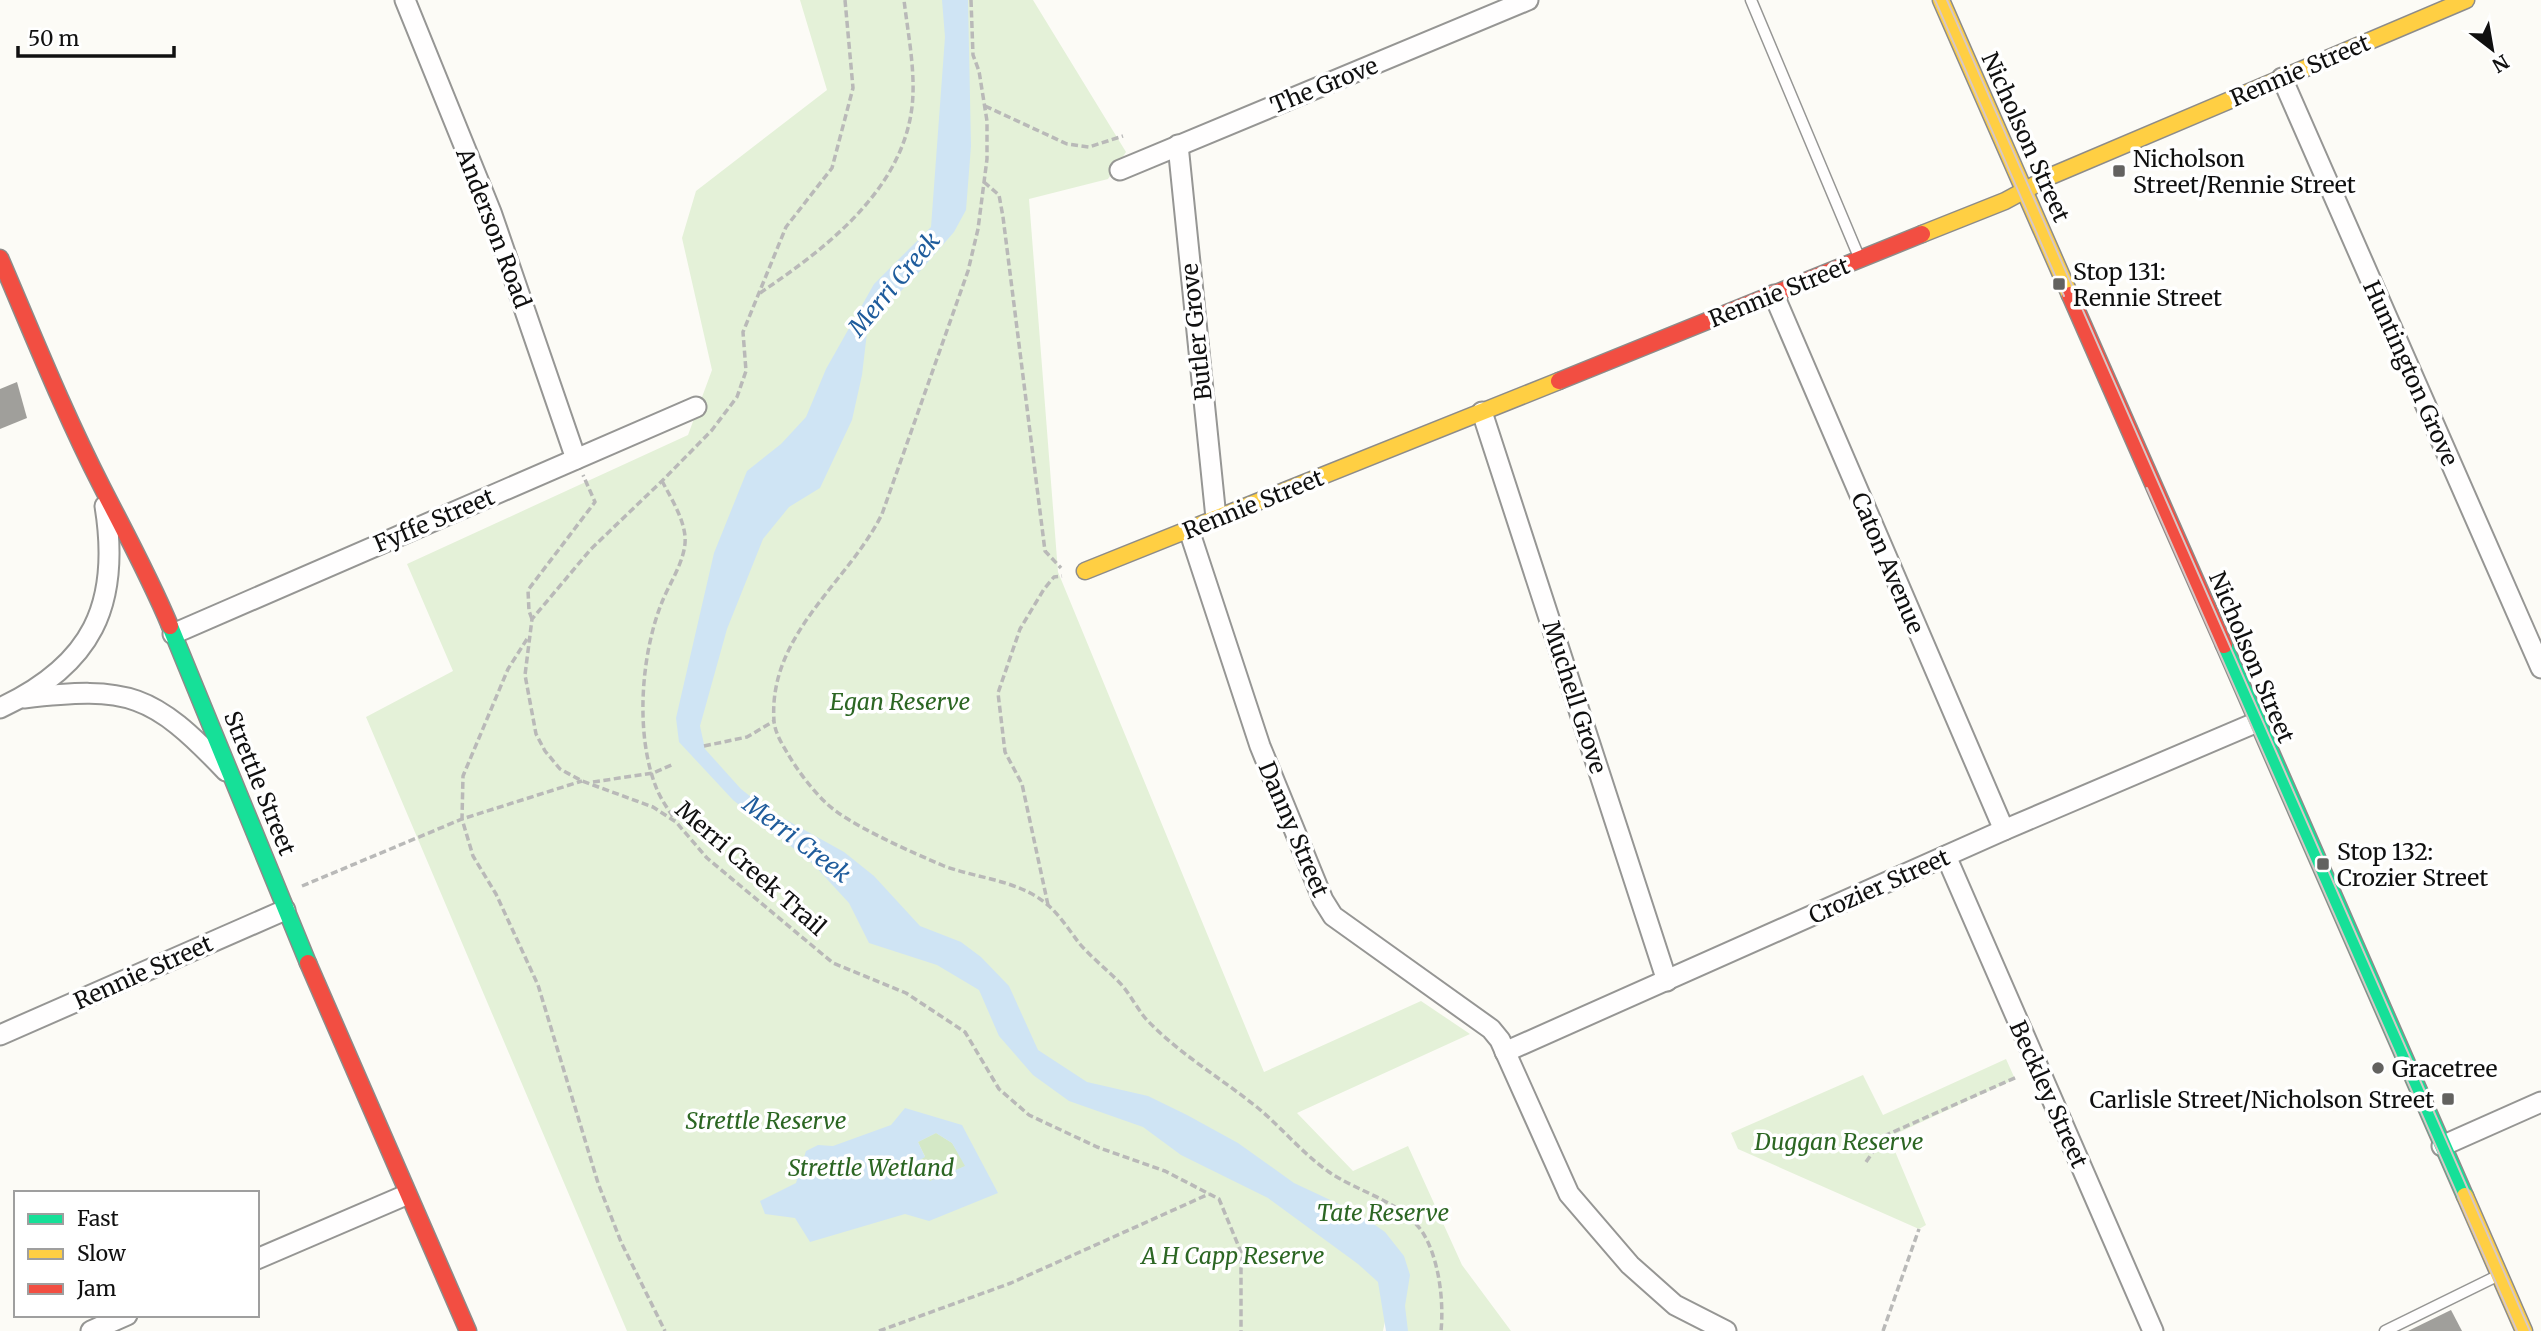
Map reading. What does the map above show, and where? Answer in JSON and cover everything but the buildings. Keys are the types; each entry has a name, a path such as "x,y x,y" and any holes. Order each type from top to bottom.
{"street":[{"name":"Anderson Road","path":"405,0 491,212 576,459"},
{"name":"The Grove","path":"1120,170 1528,0"},
{"name":"Nicholson Street","path":"1941,0 2255,723 2524,1331"},
{"name":"Rennie Street","path":"1085,571 1860,260 2466,0"},
{"name":"Huntington Grove","path":"2282,78 2541,668"},
{"name":"Butler Grove","path":"1178,145 1216,518"},
{"name":"Strettle Street","path":"0,258 102,487 141,558 283,902 407,1195 468,1331"},
{"name":"Caton Avenue","path":"1774,295 2004,830"},
{"name":"Fyffe Street","path":"173,634 696,407"},
{"name":"Muchell Grove","path":"1482,412 1667,981"},
{"path":"0,708 19,699 60,670 92,634 110,582 111,557 102,487"},
{"name":"Danny Street","path":"1189,530 1260,746 1322,900 1333,916 1491,1030 1505,1052 1569,1194 1630,1265 1675,1305 1726,1331"},
{"path":"19,699 74,692 105,692 127,696 169,716 234,779"},
{"name":"Crozier Street","path":"1505,1052 2004,830 2255,723"},
{"name":"Beckley Street","path":"1946,856 2153,1331"},
{"name":"Rennie Street","path":"0,1035 283,902"},
{"path":"2442,1146 2541,1102"},
{"path":"259,1258 407,1195"},
{"path":"91,1331 122,1317"}],"lane":[{"path":"1751,0 1860,260"},
{"path":"2385,1331 2499,1275"}],"path":[{"name":"Merri Creek Trail","path":"845,0 853,88 832,167 786,227 743,332 746,371 737,397 712,430 591,549 532,619 526,675 536,734 559,769 582,782 653,807 676,822 707,858 833,962 906,993 965,1032 999,1089 1029,1115 1097,1147 1165,1171 1219,1199 1241,1252 1241,1331"},
{"path":"759,294 855,217 883,184 904,147 912,106 904,0"},
{"path":"971,0 973,55 985,106 987,147 973,256 897,477 873,531 808,615 790,647 780,676 774,721 779,738 798,770 825,804 867,829 947,867 1002,880 1048,905 1083,947 1120,983 1146,1018 1218,1081 1258,1109 1305,1156 1336,1177 1403,1212 1422,1231 1436,1268 1441,1331"},
{"path":"985,106 1067,144 1089,147 1123,136"},
{"path":"984,182 999,195 1003,217 1045,551 1067,575"},
{"path":"532,619 528,590 595,502 576,459"},
{"path":"662,481 677,511 685,537 679,565 652,630 643,695 643,726 655,787 676,822"},
{"path":"1044,589 1020,629 998,693 1005,751 1022,784 1048,905"},
{"path":"528,637 508,669 463,776 462,818 473,856 496,894 538,985 598,1182 621,1242 666,1331"},
{"path":"704,746 747,737 774,721"},
{"path":"591,783 653,773 674,764"},
{"path":"283,902 462,818 582,782"},
{"path":"1866,1162 1884,1136 2017,1077"},
{"path":"878,1331 1011,1283 1209,1194"},
{"path":"1883,1331 1919,1229"}],"green space":[{"path":"800,0 1033,0 1126,152 1108,179 1029,199 1058,572 1264,1072 1421,1001 1470,1034 1297,1113 1353,1171 1408,1146 1462,1265 1511,1331 1386,1331 1390,1297 1383,1331 627,1331 366,717 453,671 407,564 688,435 712,370 682,238 696,191 827,90"},
{"name":"Duggan Reserve","path":"2006,1059 2015,1079 1889,1137 1926,1225 1919,1229 1738,1149 1731,1133 1863,1075 1883,1115"},
{"path":"936,1133 952,1143 966,1166 930,1181 915,1163 925,1156 918,1142"}],"water":[{"name":"Merri Creek","path":"942,0 968,0 971,146 966,210 954,232 914,278 868,324 862,375 852,420 820,488 789,507 763,539 727,629 700,726 705,749 741,789 765,808 844,852 874,876 920,926 961,942 981,957 1009,986 1038,1050 1087,1082 1148,1096 1187,1115 1238,1143 1294,1183 1358,1213 1385,1232 1404,1256 1410,1275 1405,1306 1408,1331 1386,1331 1378,1282 1358,1264 1268,1198 1181,1155 1143,1127 1069,1101 1033,1075 999,1036 979,990 937,965 869,943 849,903 813,864 733,800 679,742 676,718 714,553 747,471 781,444 806,417 826,369 874,284 931,227 945,37"},
{"name":"Strettle Wetland","path":"905,1108 962,1125 998,1193 929,1221 905,1214 810,1242 795,1218 765,1214 760,1201 796,1183 806,1151 818,1145 833,1146 891,1125","holes":["936,1133 952,1143 965,1166 930,1181 915,1163 925,1157 918,1142"]}],"tram line":[{"path":"1935,0 2064,296"},
{"path":"1947,0 2530,1331"},
{"path":"2147,488 2517,1331"}],"traffic: fast":[{"path":"170,626 308,963"},
{"path":"2224,645 2465,1196"}],"traffic: slow":[{"path":"1941,0 2070,295"},
{"path":"1922,234 2005,201 2051,176 2466,0"},
{"path":"1085,571 1559,381"},
{"path":"2465,1196 2524,1331"}],"traffic: jam":[{"path":"1559,381 1922,234"},
{"path":"0,258 75,431 170,626"},
{"path":"2070,295 2224,645"},
{"path":"308,963 468,1331"}],"place":[{"name":"Nicholson Street/Rennie Street","path":"2119,171"},
{"name":"Stop 131: Rennie Street","path":"2059,284"},
{"name":"Stop 132: Crozier Street","path":"2323,864"},
{"name":"Gracetree","path":"2378,1068"},
{"name":"Carlisle Street/Nicholson Street","path":"2448,1099"}],"park label":[{"name":"Egan Reserve","path":"900,701"},
{"name":"Strettle Reserve","path":"766,1120"},
{"name":"Tate Reserve","path":"1383,1212"},
{"name":"A H Capp Reserve","path":"1233,1255"}]}
